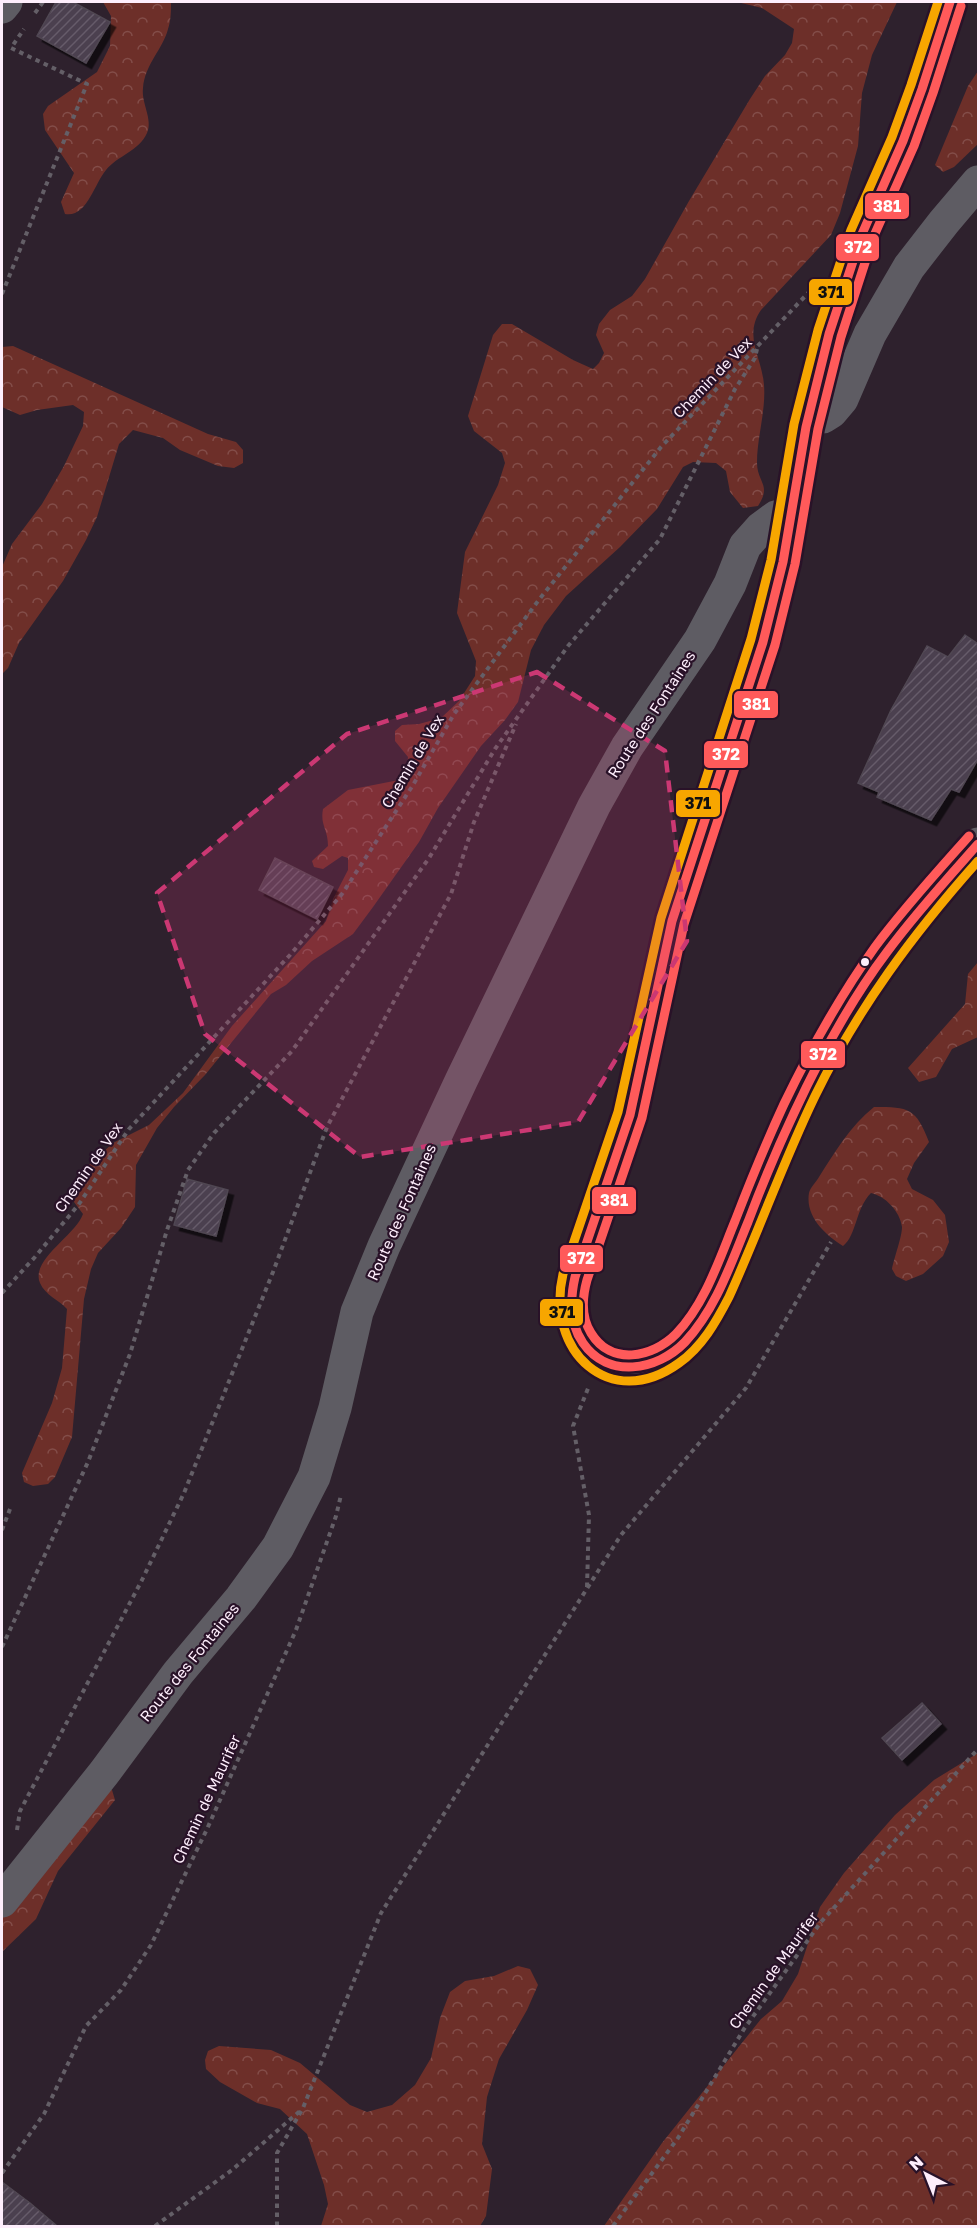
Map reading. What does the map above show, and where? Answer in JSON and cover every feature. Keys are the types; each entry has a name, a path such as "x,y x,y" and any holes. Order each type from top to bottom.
{"main road":[{"path":"950,2 903,141 862,234 847,275 820,363 808,415 778,585 755,668 672,921 630,1115 573,1286 571,1306 574,1326 587,1350 599,1360 621,1368 648,1365 676,1350 698,1327 722,1283 785,1132 834,1033 875,969 906,927 978,844"}],"street":[{"path":"2,7 6,2"},
{"path":"808,415 823,417 831,412 842,399 870,334 909,267 978,182"},
{"name":"Route des Fontaines","path":"2,1901 104,1773 178,1673 241,1598 288,1529 314,1477 335,1408 357,1312 384,1246 460,1081 594,806 627,747 700,640 730,584 745,546 761,528 776,517 790,514"}],"path":[{"path":"2,294 87,84 11,48"},
{"name":"Chemin de Vex","path":"2,1293 79,1204 129,1129 290,955 342,894 413,785 454,714 538,602 661,447 814,286"},
{"path":"2,1647 88,1462 130,1354 167,1230 188,1170 214,1133 291,1052 429,858 495,749 568,646 660,539 735,389 755,358 757,348"},
{"path":"17,1835 20,1811 142,1580 184,1493 273,1272 327,1127 451,894 474,822 520,715"},
{"path":"277,2226 277,2153 303,2108 381,1913 621,1534 746,1388 831,1242"},
{"path":"587,1588 589,1515 573,1426 599,1360"},
{"name":"Chemin de Maurifer","path":"2,2173 44,2115 86,2026 121,1990 150,1945 207,1829 296,1630 336,1516 341,1494"},
{"path":"2,1530 10,1509"},
{"name":"Chemin de Maurifer","path":"613,2226 678,2138 744,2029 821,1922 978,1749"},
{"path":"155,2226 232,2170 303,2108"}],"highlighted area":[{"path":"537,672 665,751 687,941 578,1122 360,1157 205,1034 157,893 347,734"}],"green space":[{"path":"103,2 171,2 170,23 166,36 144,79 143,94 149,122 147,133 139,144 106,170 79,211 65,214 61,202 74,173 45,130 43,114 48,106 97,72 110,46 111,16"},
{"path":"737,2 897,2 872,55 862,93 858,146 840,213 831,235 761,310 756,320 755,347 764,385 757,463 764,488 762,499 758,506 743,508 730,492 726,471 716,463 693,462 683,467 657,509 620,547 566,596 544,625 531,650 518,702 481,746 438,808 419,842 353,934 312,961 286,985 271,994 205,1075 157,1128 136,1165 135,1207 121,1228 98,1253 91,1269 84,1299 72,1437 55,1477 48,1484 33,1486 24,1482 22,1473 52,1403 62,1368 67,1309 45,1291 40,1283 39,1274 47,1257 79,1222 83,1214 71,1198 71,1186 80,1173 113,1143 149,1125 183,1093 232,1026 326,921 333,899 348,870 348,858 342,856 323,869 314,867 312,861 328,846 323,809 348,790 399,780 407,769 408,757 395,741 395,731 402,725 419,724 441,718 459,701 475,676 476,661 457,613 465,552 498,485 505,463 502,453 474,431 468,416 493,335 502,324 512,324 573,360 593,369 599,363 604,353 596,335 599,324 610,310 632,296 645,279 750,99 765,76 785,55 792,43 794,29 762,8"},
{"path":"978,71 978,144 954,167 943,172 935,165 968,86"},
{"path":"13,346 208,434 236,442 243,450 243,463 234,468 218,466 180,450 163,438 133,430 119,444 97,517 86,540 63,581 19,643 8,668 2,674 2,567 12,544 42,504 64,466 83,426 84,412 73,405 20,415 2,407 2,347"},
{"path":"978,962 978,1037 952,1049 936,1077 919,1082 908,1068 965,1004 968,974"},
{"path":"874,1107 903,1109 910,1112 920,1122 929,1142 914,1163 907,1179 912,1189 933,1200 945,1215 949,1242 943,1256 923,1274 906,1281 896,1276 892,1269 902,1227 895,1210 886,1201 871,1193 862,1206 848,1241 843,1246 818,1224 810,1210 809,1193 811,1189 850,1131"},
{"path":"978,1753 978,2226 604,2226 662,2143 761,2019 782,2001 798,1974 820,1907 844,1873 895,1815 934,1780"},
{"path":"104,1789 112,1790 115,1800 58,1871 36,1919 2,1952 2,1911"},
{"path":"518,1966 530,1969 538,1985 527,2010 499,2059 487,2097 482,2144 492,2169 486,2216 480,2226 321,2226 328,2204 307,2134 280,2109 257,2103 220,2082 206,2069 205,2060 208,2051 219,2046 271,2050 300,2063 350,2105 367,2112 392,2105 415,2085 431,2058 440,2018 450,1992 465,1981 494,1976"}],"building":[{"path":"56,2 73,2 110,22 86,63 37,36"},
{"path":"965,635 978,644 978,759 959,792 951,789 931,820 877,797 879,792 858,783 891,710 927,646 948,657"},
{"path":"275,858 333,887 317,919 259,890"},
{"path":"187,1179 228,1190 216,1236 174,1225"},
{"path":"922,1703 941,1724 902,1760 882,1738"},
{"path":"2,2182 30,2203 57,2226 2,2226"}],"transit line":[{"name":"371","path":"938,2 892,137 851,230 818,330 794,424 771,560 751,639 661,918 618,1112 563,1274 560,1302 564,1327 574,1349 588,1366 607,1377 629,1381 653,1377 679,1363 702,1342 729,1297 803,1121 849,1032 909,944 978,861"},
{"name":"372","path":"950,2 922,89 903,141 862,234 829,334 806,427 783,562 763,642 672,921 630,1115 575,1277 572,1294 573,1319 578,1335 593,1354 606,1362 619,1366 647,1365 674,1352 696,1329 722,1285 782,1140 836,1030 873,971 898,938 978,844"},
{"name":"381","path":"961,6 914,146 873,238 841,337 818,429 795,564 775,645 684,924 642,1118 585,1287 583,1300 585,1320 599,1344 620,1354 644,1353 666,1342 686,1322 710,1281 777,1119 826,1024 875,947 909,904 969,836"}]}
